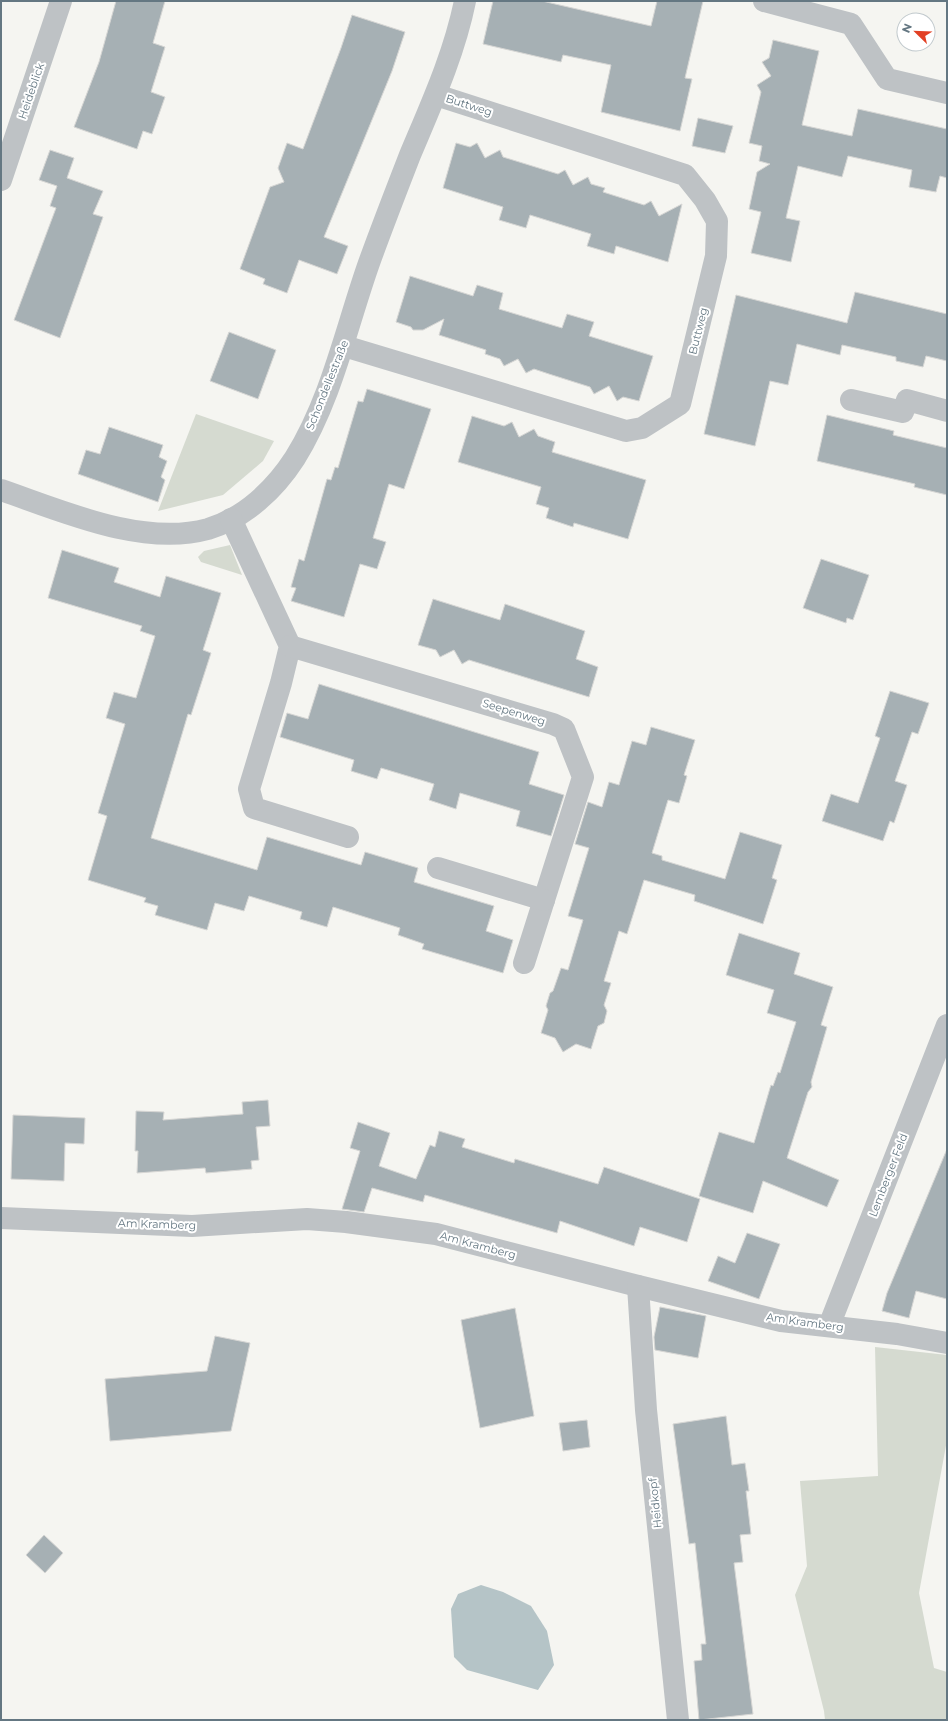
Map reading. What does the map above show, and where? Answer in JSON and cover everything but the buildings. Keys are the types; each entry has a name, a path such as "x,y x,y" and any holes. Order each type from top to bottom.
{"street":[{"name":"Heideblick","path":"1,180 61,1"},
{"name":"Schondellestraße","path":"1,490 94,522 135,531 157,532 207,529 230,519 261,499 280,478 295,457 323,401 344,346 369,264 404,171 436,95 458,31 465,1"},
{"path":"764,1 851,24 887,79 947,93"},
{"name":"Buttweg","path":"344,346 626,431 642,428 680,404 716,256 717,222 704,200 685,175 436,95"},
{"path":"851,400 903,412 907,400 947,410"},
{"path":"230,519 290,646 249,789 254,808 348,837"},
{"name":"Seepenweg","path":"290,646 564,729 583,777 524,963"},
{"path":"438,868 544,900"},
{"name":"Lemberger Feld","path":"829,1326 947,1025"},
{"name":"Am Kramberg","path":"1,1218 192,1226 307,1219 346,1222 436,1234 781,1321 897,1334 947,1343"},
{"name":"Heidkopf","path":"638,1286 646,1410 678,1720"}],"shaded area":[{"path":"196,414 274,441 263,461 223,495 158,511"},
{"path":"230,545 242,575 201,562 198,557 204,551"},
{"path":"875,1347 947,1355 947,1440 919,1593 934,1668 947,1672 947,1720 825,1720 795,1595 807,1566 800,1481 878,1476"},
{"path":"481,1585 503,1592 531,1606 547,1631 554,1665 538,1690 467,1670 454,1657 451,1609 458,1594"}]}
